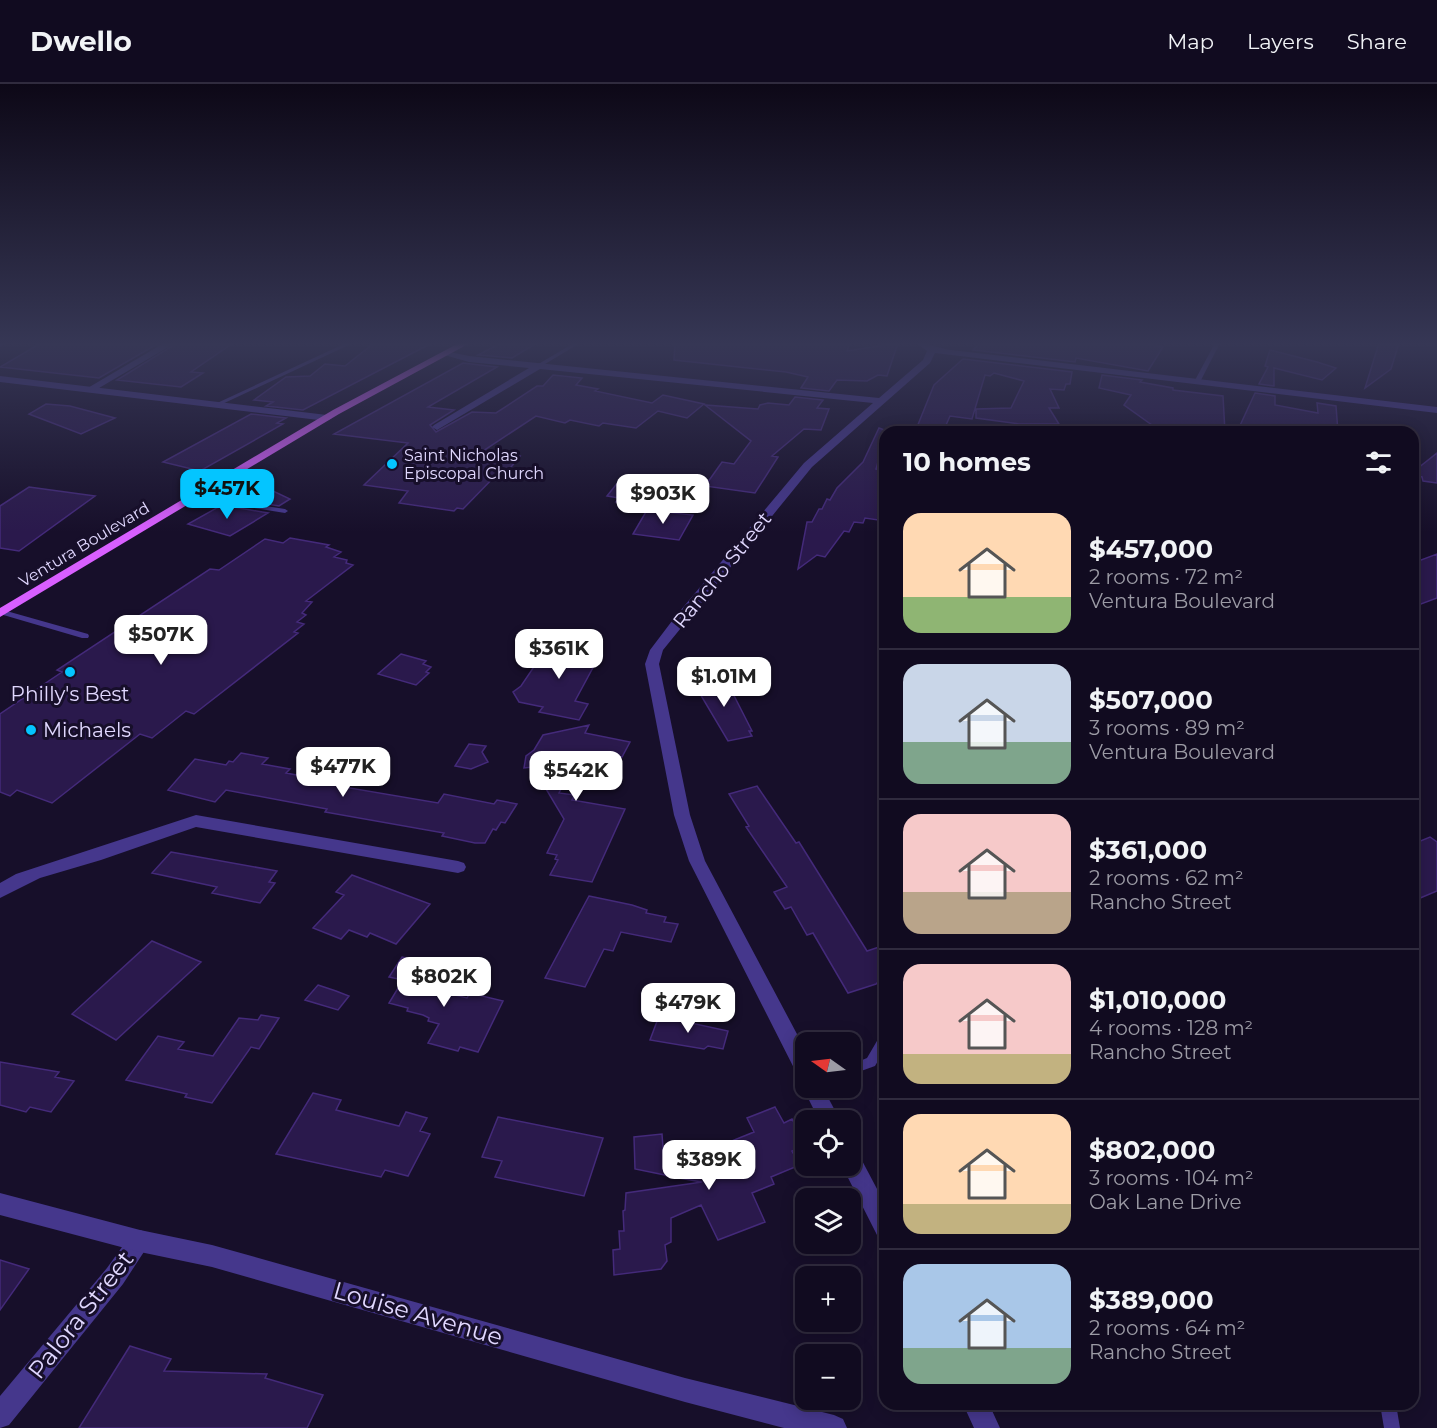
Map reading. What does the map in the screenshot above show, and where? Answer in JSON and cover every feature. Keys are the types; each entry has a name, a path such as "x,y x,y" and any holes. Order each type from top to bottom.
{"main road":[{"name":"Ventura Boulevard","path":"1,612 350,406"}],"street":[{"path":"231,406 327,418"},
{"path":"437,427 472,406"},
{"name":"Rancho Street","path":"795,1051 698,861 680,803 664,733 652,664 657,650 680,620 808,465 875,406"},
{"path":"1400,406 1437,410"},
{"path":"0,892 12,882 34,872 95,856 163,830 196,821 458,867"},
{"path":"858,1176 879,1216"},
{"name":"Louise Avenue","path":"0,1204 140,1241 212,1256 674,1386 834,1428"},
{"name":"Palora Street","path":"0,1416 116,1276 140,1241"},
{"path":"979,1410 987,1428"}],"lane":[{"path":"194,497 285,512"},
{"path":"1,612 85,636"},
{"path":"861,1066 871,1062 879,1048"},
{"path":"1389,1410 1392,1428"}],"building":[{"path":"43,406 67,406 115,418 81,434 29,414"},
{"path":"266,406 311,406 303,410"},
{"path":"385,406 430,406 428,407 454,410 430,425 436,432 472,412 496,413 507,406 702,406 687,418 658,411 636,428 603,423 599,426 570,420 565,423 536,416 483,451 520,456 507,472 500,471 463,509 457,508 454,511 399,503 408,491 364,485 408,443 334,434"},
{"path":"706,406 758,409 760,406 819,406 817,408 829,409 821,430 804,429 772,456 778,457 755,493 705,486 722,462 734,464 751,441"},
{"path":"926,406 976,406 972,419 950,416 946,426 917,426"},
{"path":"1012,406 1058,406 1059,408 1049,408 1059,424 1019,424 976,418 976,409 1011,408"},
{"path":"1125,406 1224,406 1225,426 1153,426"},
{"path":"1249,406 1279,406 1318,413 1317,406 1336,406 1338,426 1240,426"},
{"path":"251,414 286,418 277,423 283,424 200,471 163,462"},
{"path":"879,428 879,459 876,469 879,470 879,520 865,518 863,523 854,522 849,532 844,531 825,557 817,555 798,569 807,522 812,522 827,499 830,500 837,488 863,462"},
{"path":"1437,453 1437,483 1423,481 1422,477 1419,476 1419,467"},
{"path":"619,481 647,484 635,504 616,502 619,498 607,496"},
{"path":"29,487 95,496 19,551 0,548 0,506"},
{"path":"245,489 271,490 290,499 279,506 231,498"},
{"path":"222,505 268,513 230,536 188,524"},
{"path":"647,510 693,515 679,540 633,534"},
{"path":"290,538 329,545 326,547 341,552 334,557 347,560 346,563 353,565 306,601 312,602 302,613 306,615 297,622 304,624 294,632 298,633 194,714 186,711 152,738 140,734 52,803 17,790 10,796 0,792 0,714 62,672 57,670 210,569 219,570 265,539 283,543"},
{"path":"1437,554 1437,598 1419,605 1419,561"},
{"path":"552,640 599,647 592,661 596,662 575,701 588,704 579,720 539,712 543,707 519,702 513,692 521,686"},
{"path":"401,654 426,661 423,664 431,667 426,672 429,673 416,685 378,674"},
{"path":"724,676 752,731 749,731 752,736 728,741 693,682"},
{"path":"589,725 585,733 630,742 622,757 580,752 559,793 575,795 572,800 625,809 592,882 550,875 558,860 555,859 557,855 547,853 564,819 533,767 524,768 526,756 534,750 543,735"},
{"path":"469,744 486,746 482,752 488,762 471,769 455,766"},
{"path":"241,753 268,758 262,764 290,769 286,773 334,782 332,785 438,803 444,794 494,804 497,800 517,804 505,823 501,822 496,830 493,829 485,843 475,843 442,836 444,833 325,812 327,809 226,790 215,802 168,790 195,759 226,765 229,761 233,762"},
{"path":"757,786 796,843 799,842 867,951 879,947 879,981 876,984 848,993 813,933 807,935 791,907 785,909 774,892 787,887 746,827 749,826 729,794"},
{"path":"1430,837 1437,842 1437,891 1419,898 1419,842"},
{"path":"171,852 277,871 269,882 275,883 260,903 212,893 217,887 152,873"},
{"path":"352,875 430,904 396,944 370,933 367,937 349,930 341,939 313,928 344,895 336,892"},
{"path":"589,896 632,905 647,910 646,913 666,917 664,922 678,924 671,942 621,932 613,951 604,949 585,987 545,978"},
{"path":"152,941 201,962 116,1040 72,1014"},
{"path":"402,957 438,966 426,988 467,998 470,993 503,1001 478,1052 460,1047 458,1051 428,1043 439,1024 428,1021 429,1018 423,1015 407,1011 408,1008 389,1003 403,980 389,977"},
{"path":"318,985 349,996 338,1010 305,1000"},
{"path":"261,1015 279,1018 259,1049 251,1047 212,1103 185,1097 187,1094 126,1080 158,1036 184,1042 178,1049 213,1056 239,1018 258,1020"},
{"path":"659,1016 728,1031 723,1049 708,1046 704,1049 650,1040"},
{"path":"0,1062 59,1072 55,1077 74,1081 51,1112 30,1107 26,1112 0,1105"},
{"path":"313,1093 341,1100 336,1110 399,1126 406,1112 427,1118 420,1131 430,1134 408,1176 385,1170 381,1177 276,1154"},
{"path":"775,1107 784,1123 792,1119 795,1125 795,1150 792,1151 795,1156 795,1167 771,1177 774,1184 752,1193 765,1222 718,1240 701,1205 671,1218 671,1242 665,1245 667,1261 661,1269 614,1275 613,1250 620,1249 619,1231 624,1231 623,1211 625,1210 626,1193 702,1182 667,1176 694,1149 703,1146 712,1149 754,1132 747,1118"},
{"path":"498,1117 603,1138 584,1196 495,1177 502,1161 482,1157"},
{"path":"662,1134 665,1175 635,1169 634,1137"},
{"path":"0,1260 29,1269 0,1310"},
{"path":"130,1346 171,1359 164,1371 267,1374 265,1378 323,1395 307,1428 79,1428"}],"place":[{"name":"Saint Nicholas Episcopal Church","path":"392,464"},
{"name":"Philly's Best","path":"70,672"},
{"name":"Michaels","path":"31,730"}]}
